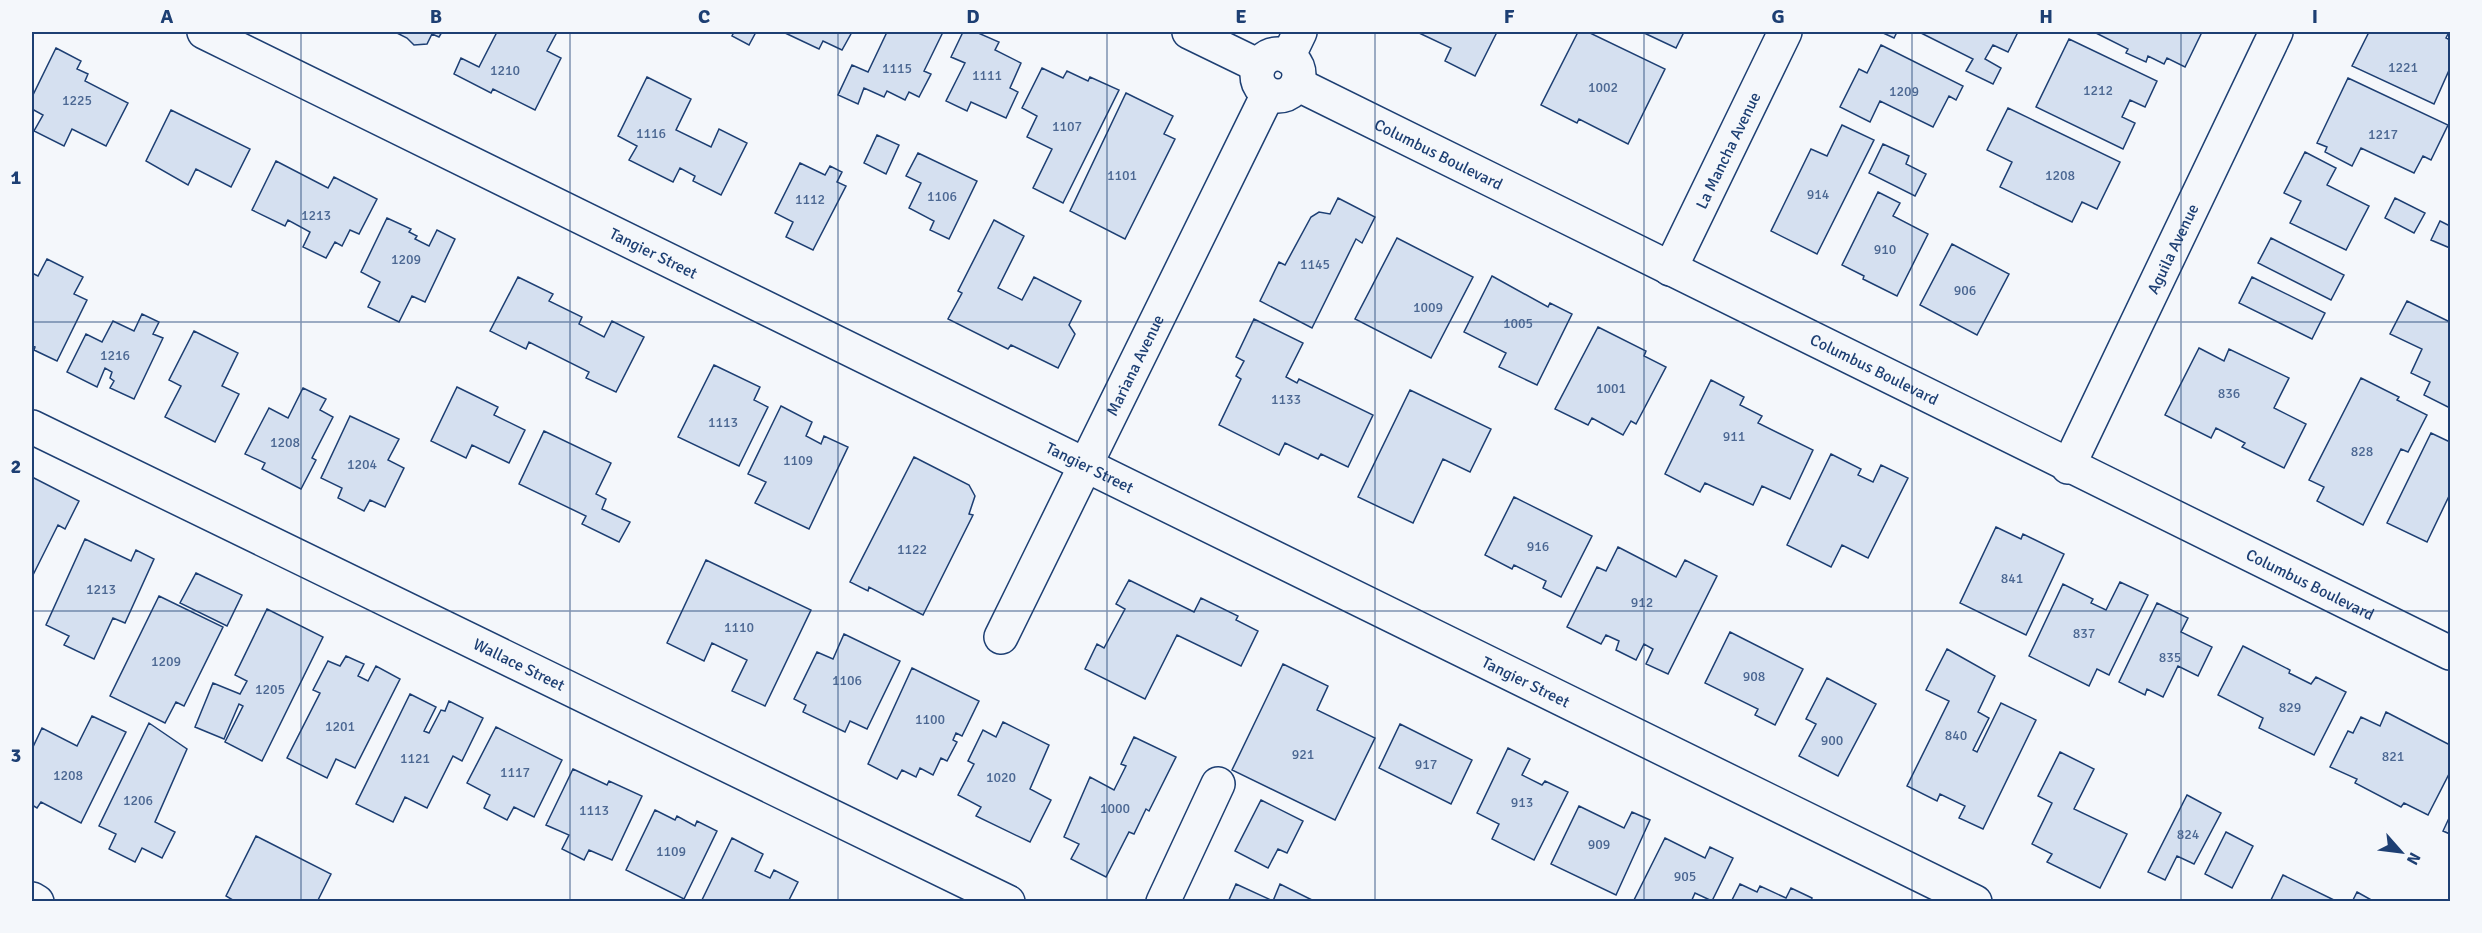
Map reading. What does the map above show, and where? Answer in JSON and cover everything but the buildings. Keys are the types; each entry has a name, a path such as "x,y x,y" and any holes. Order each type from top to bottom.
{"street":[{"name":"Tangier Street","path":"204,32 1976,902"},
{"name":"Columbus Boulevard","path":"1189,32 1283,66 1670,269 2451,653"},
{"name":"La Mancha Avenue","path":"1670,269 1785,32"},
{"name":"Aguila Avenue","path":"2068,466 2276,32"},
{"name":"Mariana Avenue","path":"1001,637 1283,66"},
{"name":"Wallace Street","path":"32,427 1008,902"},
{"path":"1163,902 1218,784"},
{"path":"32,899 38,902"}]}
